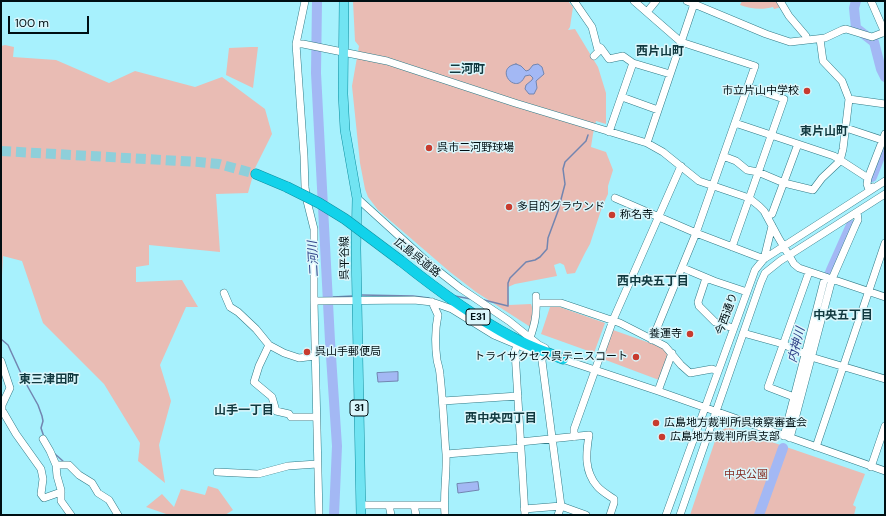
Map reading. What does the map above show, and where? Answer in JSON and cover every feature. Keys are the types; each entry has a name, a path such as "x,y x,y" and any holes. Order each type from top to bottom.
{"highway":[{"name":"広島呉道路","path":"256,174 287,186 345,219 438,290 486,322 514,338 563,359"}],"main road":[{"name":"呉平谷線","path":"344,1 343,94 345,130 357,198 354,301 361,515"}],"street":[{"path":"305,1 300,44 306,201 314,230 316,301 316,417 319,515"},
{"path":"574,1 592,27 598,52 594,56"},
{"path":"634,1 681,42 755,66 683,268 652,340"},
{"path":"647,12 656,1"},
{"path":"780,1 789,16 806,36 807,40"},
{"path":"647,143 681,42 691,3 790,42 825,38 846,29 872,37 885,33 871,1"},
{"path":"723,156 736,160 746,170 758,172 784,183 813,190 822,178 840,161 843,149 849,99 842,81 823,61 820,38"},
{"path":"300,44 386,61 647,143 663,152 699,181 749,198 759,206 767,216 794,264 799,268 885,297"},
{"path":"597,46 601,48 609,59 623,56 633,63 670,74"},
{"path":"609,132 633,63"},
{"path":"732,247 784,99 748,87"},
{"path":"622,97 658,110"},
{"path":"849,99 885,104"},
{"path":"735,123 834,156 868,178"},
{"path":"846,128 884,139 868,178 867,184 869,190"},
{"path":"767,216 772,214 798,144"},
{"path":"574,437 574,429 613,320 681,166"},
{"name":"今西通り","path":"666,515 755,270 764,259 885,179"},
{"name":"今西通り","path":"680,515 765,273 789,255 885,194"},
{"path":"357,198 432,266 460,288 509,321 539,345 596,371"},
{"path":"615,198 658,218 764,259 772,226"},
{"path":"787,437 828,278 858,220 857,212"},
{"path":"816,447 842,365 885,243"},
{"path":"683,268 740,291 747,292"},
{"path":"794,397 768,387 809,272"},
{"path":"706,278 698,302 699,306 715,322 733,328"},
{"path":"224,293 230,307 238,312 256,329 269,345 284,353 299,358 315,356"},
{"path":"316,301 414,300 432,302 452,310 494,335 517,346 543,355 563,359 658,391 885,472"},
{"path":"530,338 536,322 536,300 561,303 613,320 665,346 690,373 712,370 718,371"},
{"path":"432,302 438,315 436,325 436,346 443,401 446,454 444,491 445,515"},
{"path":"743,333 783,344 808,355 885,379"},
{"path":"269,345 259,366 254,382 272,397 276,411 289,414 291,417 316,417"},
{"path":"517,346 515,351 524,512 561,506 586,515"},
{"path":"658,391 672,353"},
{"path":"543,355 542,361 561,506 558,515"},
{"path":"787,437 794,397 808,355"},
{"path":"1,361 10,388 2,405 2,410 16,434 41,469 43,479 41,494 44,498 61,492"},
{"path":"443,401 518,396"},
{"path":"872,467 885,426"},
{"path":"446,454 589,435 586,451 587,464 591,478 597,487 614,499 610,515"},
{"path":"43,439 56,465 61,492 61,502 71,515"},
{"path":"217,472 258,474 288,466 317,464"},
{"path":"56,465 69,465 79,475 92,482 98,492 109,500 118,515"},
{"path":"361,504 444,505"},
{"path":"389,505 391,515"},
{"path":"414,505 416,515"}],"green space":[{"path":"353,1 568,1 573,7 570,27 568,30 575,29 598,67 606,93 606,124 596,121 591,147 606,152 613,170 608,186 608,194 602,207 590,244 575,273 567,274 564,265 560,263 554,265 557,276 515,284 508,287 509,305 531,304 534,313 532,328 476,292 450,272 378,210 368,197 360,163 352,86 359,46 355,41"},
{"path":"742,1 779,1 782,7 774,9 773,7 765,9 752,8 740,5"},
{"path":"5,45 14,47 13,57 56,60 109,83 135,71 195,87 222,77 265,109 272,134 255,168 248,193 216,194 220,252 149,245 149,265 136,267 136,282 182,280 198,307 186,307 160,365 171,401 159,445 165,483 138,461 140,443 104,384 43,323 22,261 3,256 1,295 1,46"},
{"path":"258,47 253,88 226,75 229,48"},
{"name":"トライサクセス呉テニスコート","path":"551,304 605,323 594,353 541,334"},
{"name":"トライサクセス呉テニスコート","path":"613,330 664,348 668,355 659,380 603,359"},
{"name":"中央公園","path":"728,427 865,474 853,505 856,507 854,515 690,515 718,432"},
{"path":"208,486 218,489 233,510 225,515 182,515 166,514 146,507 162,494 174,507 181,489 205,495"}],"water":[{"path":"516,64 521,66 526,71 533,65 538,64 542,67 544,74 536,81 537,88 534,94 529,94 525,89 526,85 533,78 530,75 525,76 521,82 517,84 508,79 506,71 509,67"},
{"path":"398,372 398,381 378,382 377,373"},
{"path":"478,482 479,490 458,493 457,484"}],"waterway":[{"name":"二河川","path":"317,1 316,73 337,446 334,515"},
{"name":"内神川","path":"856,1 854,8 856,28 874,42 881,69 885,77"},
{"path":"484,300 508,306 508,283 510,278 526,262 540,257 547,249 548,238 558,211 565,184 563,169 565,162 586,141 588,135"},
{"name":"内神川","path":"872,177 885,144"},
{"name":"内神川","path":"825,286 851,225"},
{"path":"361,295 413,296 429,298"},
{"path":"333,297 353,296"},
{"path":"455,296 471,299"},
{"path":"1,339 8,345 24,380 38,405 43,421 41,428 44,437"},
{"name":"内神川","path":"759,515 783,448"},
{"path":"55,454 64,462"}],"tunnel":[{"path":"1,151 199,162 219,164 256,174"}],"place":[{"name":"市立片山中学校","path":"807,91"},
{"name":"呉市二河野球場","path":"429,148"},
{"name":"多目的グラウンド","path":"509,207"},
{"name":"称名寺","path":"612,215"},
{"name":"養運寺","path":"690,334"},
{"name":"呉山手郵便局","path":"307,352"},
{"name":"トライサクセス呉テニスコート","path":"636,357"},
{"name":"広島地方裁判所呉検察審査会","path":"656,423"},
{"name":"広島地方裁判所呉支部","path":"662,437"}],"district":[{"name":"西片山町","path":"660,52"},
{"name":"二河町","path":"467,70"},
{"name":"東片山町","path":"824,132"},
{"name":"西中央五丁目","path":"653,282"},
{"name":"中央五丁目","path":"843,316"},
{"name":"東三津田町","path":"49,380"},
{"name":"山手一丁目","path":"244,411"},
{"name":"西中央四丁目","path":"501,419"}]}
